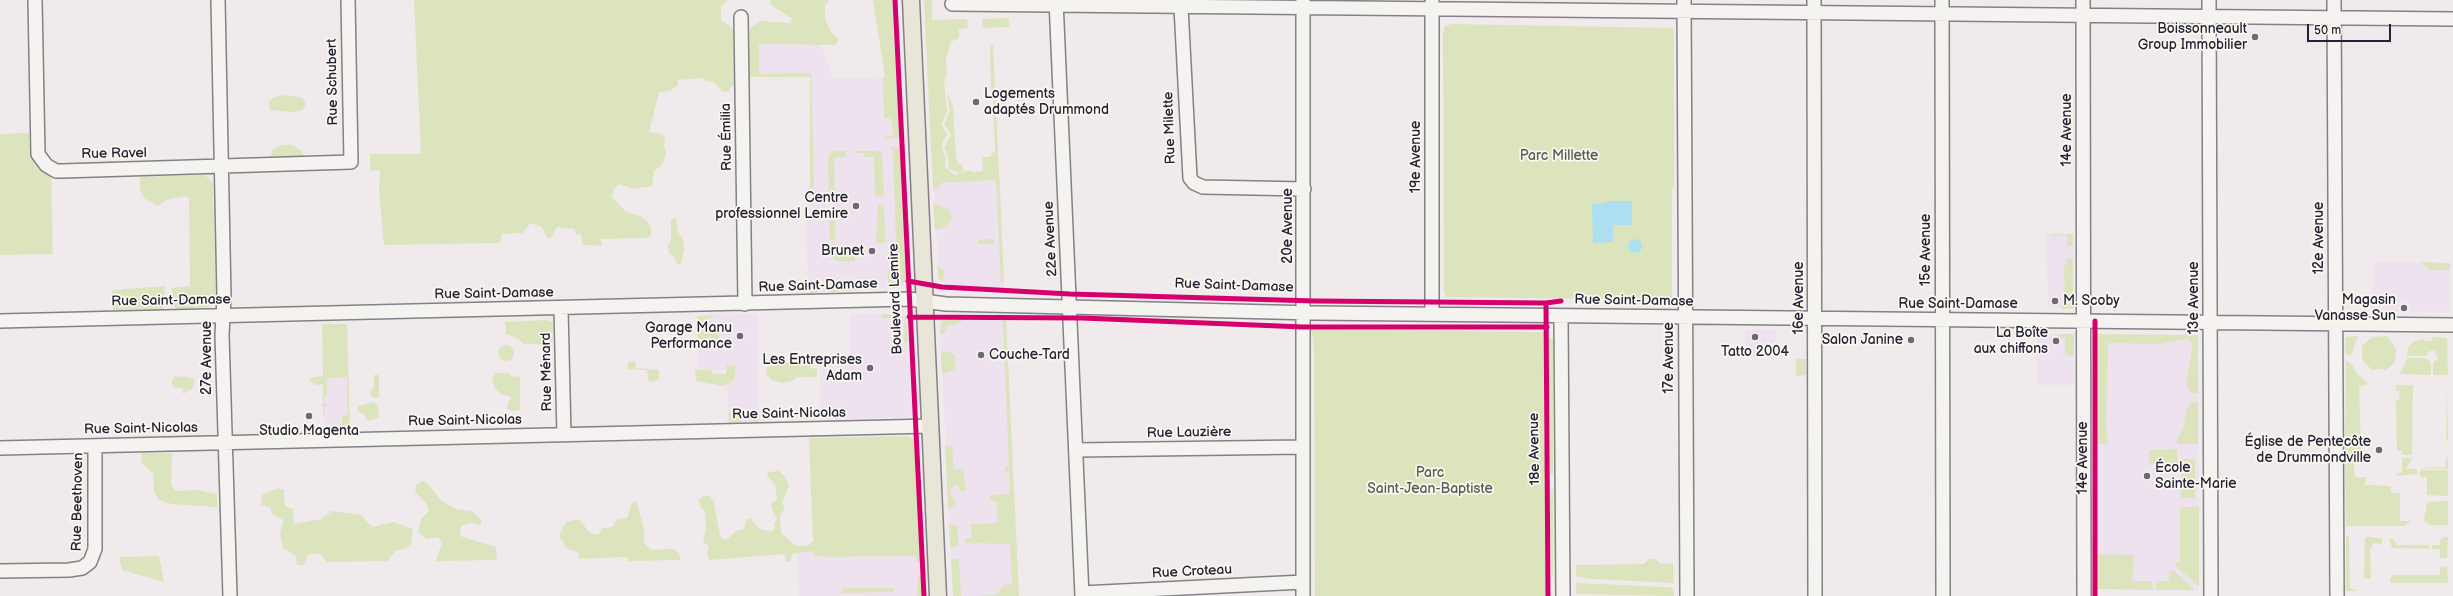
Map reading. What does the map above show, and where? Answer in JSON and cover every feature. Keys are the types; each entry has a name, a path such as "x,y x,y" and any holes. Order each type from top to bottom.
{"main road":[{"name":"Boulevard Lemire","path":"911,0 938,596"}],"street":[{"name":"Rue Ravel","path":"35,0 37,145 38,154 46,165 62,171 351,162"},
{"name":"27e Avenue","path":"218,0 222,167 225,443 230,596"},
{"name":"Rue Schubert","path":"348,0 351,162"},
{"name":"15e Avenue","path":"1942,0 1943,596"},
{"name":"14e Avenue","path":"2083,0 2084,596"},
{"name":"13e Avenue","path":"2209,0 2211,596"},
{"name":"12e Avenue","path":"2334,0 2337,596"},
{"path":"952,4 1056,2 1181,7 1303,4 1814,6 1942,13 2334,19 2453,19"},
{"name":"22e Avenue","path":"1056,2 1082,595"},
{"name":"20e Avenue","path":"1303,4 1303,596"},
{"name":"19e Avenue","path":"1432,5 1432,314"},
{"name":"17e Avenue","path":"1684,5 1684,317 1687,596"},
{"name":"16e Avenue","path":"1814,6 1815,596"},
{"name":"Rue Milette","path":"1181,7 1188,171 1191,181 1204,187 1304,189"},
{"name":"Rue Émilia","path":"741,17 745,304"},
{"name":"Rue Saint-Damase","path":"0,322 909,299 946,304 1303,312 2453,325"},
{"name":"Rue Ménard","path":"561,309 564,435"},
{"name":"18e Avenue","path":"1561,316 1563,596"},
{"name":"Rue Saint-Nicolas","path":"0,448 931,426"},
{"name":"Rue Beethoven","path":"0,571 69,570 82,568 90,562 95,549 95,446"},
{"name":"Rue Lauzière","path":"1076,450 1302,447"},
{"name":"Rue Croteau","path":"1082,595 1303,582"}],"shaded area":[{"path":"820,43 833,78 896,77 906,281 901,287 808,293 805,188 810,187 810,77 759,77 759,44"},
{"path":"1000,177 1004,288 951,286 939,280 933,180"},
{"path":"2046,234 2073,234 2073,309 2048,308"},
{"path":"2374,262 2450,263 2450,312 2372,311"},
{"path":"757,314 759,422 729,423 726,370 699,370 697,316"},
{"path":"850,314 884,314 906,317 912,414 909,417 820,420 820,367 850,366"},
{"path":"952,318 1006,319 1019,596 953,596 940,328 944,319 945,321"},
{"path":"322,324 347,324 350,431 326,431 324,426"},
{"path":"1745,330 1776,330 1775,357 1746,356"},
{"path":"2037,334 2074,334 2074,385 2037,385"},
{"name":"École Sainte-Marie","path":"2096,334 2198,335 2199,590 2097,589"},
{"path":"814,551 828,557 920,556 921,596 799,596 798,553"}],"green space":[{"path":"414,0 728,0 721,6 721,20 733,29 735,86 731,86 729,91 723,92 714,82 705,81 703,78 678,80 678,85 670,91 659,92 649,132 661,134 665,137 664,145 666,155 661,166 654,171 652,186 632,189 620,184 614,188 612,197 626,212 640,216 647,221 651,228 651,236 647,238 601,239 602,246 582,245 581,234 576,235 575,229 557,227 551,238 547,238 542,227 530,223 523,233 502,234 500,243 384,245 379,190 380,170 370,171 370,154 421,154"},
{"path":"770,0 829,0 825,5 825,19 831,32 838,39 836,45 759,44 759,74 811,73 814,187 810,187 810,77 749,77 750,28 760,21 790,23 792,19 771,5"},
{"path":"873,0 892,0 899,138 885,139 885,136 893,136 892,119 884,118 883,78 885,77"},
{"path":"924,0 932,0 932,20 967,19 968,28 959,29 959,38 951,42 946,58 947,75 944,79 947,111 941,125 948,135 943,140 942,148 946,158 945,166 954,175 971,170 972,172 983,171 982,157 990,157 995,150 993,100 991,93 990,45 993,45 1004,282 1001,282 996,180 941,183 939,187 933,190"},
{"path":"1009,18 1009,27 983,28 982,19"},
{"name":"Parc Millette","path":"1452,24 1674,28 1672,300 1446,297 1444,291 1443,34 1445,26"},
{"path":"286,95 302,98 306,104 302,110 292,112 270,110 269,101 274,97"},
{"path":"947,95 949,95 953,107 956,159 959,164 964,165 962,167 964,170 960,173 949,169 948,157 944,148 951,134 944,124 950,111"},
{"path":"29,133 30,154 35,165 39,170 51,177 53,254 0,255 0,134"},
{"path":"281,145 293,145 302,151 303,156 270,157 273,149"},
{"path":"890,147 900,147 906,281 898,288 890,288 888,285 888,269 897,269 893,150 890,150"},
{"path":"833,151 846,151 846,157 834,158 835,198 829,198 828,156"},
{"path":"855,151 878,151 882,153 884,197 875,196 874,157 864,157 864,153 855,153"},
{"path":"205,175 213,183 216,299 213,305 209,307 176,309 173,305 172,288 190,286 189,198 185,196 166,200 158,206 144,198 140,189 140,177"},
{"path":"933,203 949,210 952,218 947,227 935,230"},
{"path":"878,205 884,205 885,243 876,243"},
{"path":"829,216 835,216 835,240 830,241"},
{"path":"676,218 678,232 683,239 684,249 681,264 677,264 675,258 669,253 668,245 671,241 671,219"},
{"path":"2052,234 2073,234 2073,246 2067,246 2067,235 2051,236"},
{"path":"993,239 995,244 978,244 978,240"},
{"path":"835,243 836,255 855,255 855,261 837,261 832,258 830,244"},
{"path":"2067,258 2073,259 2073,309 2062,309 2062,303 2065,303 2064,265 2067,265"},
{"path":"2421,262 2450,263 2450,270 2430,270"},
{"path":"937,265 944,270 943,282 938,278"},
{"path":"876,281 876,289 831,292 829,289 829,283"},
{"path":"811,283 815,283 817,284 817,292 811,293 808,290 808,286"},
{"path":"165,286 163,309 113,310 112,290"},
{"path":"882,314 906,317 908,342 904,343 905,318 881,318"},
{"path":"715,315 704,321 714,323 718,327 719,338 716,344 698,351 697,316"},
{"path":"952,318 962,318 962,321 951,326 948,325 943,334 940,334 941,321"},
{"path":"1001,319 1006,319 1019,596 976,596 997,594 1004,585 1012,584 1010,544 965,543 965,539 972,538 971,524 997,523 997,501 990,501 990,495 1010,494 1009,473 1005,473 1005,466 1009,466 1003,324"},
{"path":"547,320 553,322 552,345 524,344 517,338 506,334 505,322"},
{"path":"322,324 347,324 350,431 342,431 342,415 348,415 347,377 327,378 327,395 324,396 324,403 327,404 327,407 324,407 324,414 327,416 323,416 323,384 317,385 310,382 309,378 323,376"},
{"name":"Parc Saint-Jean-Baptiste","path":"1310,329 1544,332 1546,596 1315,596 1314,353 1313,337"},
{"path":"2058,334 2074,334 2074,356 2065,355 2065,338 2058,338"},
{"path":"2096,334 2198,335 2198,394 2191,393 2186,385 2193,344 2188,338 2161,344 2108,343 2106,426 2108,444 2096,444"},
{"path":"2358,336 2351,355 2345,354 2346,337"},
{"path":"2387,336 2396,349 2395,362 2385,371 2383,369 2372,370 2362,360 2362,346 2372,337"},
{"path":"2432,337 2447,338 2448,375 2433,375 2433,363 2438,359 2435,351 2430,351 2426,356 2407,356 2408,348 2414,341 2425,339 2425,341 2432,341"},
{"path":"1549,339 1553,339 1553,474 1550,474"},
{"path":"503,345 509,345 514,350 512,359 509,361 503,361 498,356 498,350"},
{"path":"946,351 955,355 955,370 942,374 941,352"},
{"path":"810,357 811,369 817,368 817,377 797,377 792,381 781,383 772,380 766,374 767,367"},
{"path":"2407,358 2426,358 2431,363 2431,375 2400,374"},
{"path":"1796,359 1806,359 1806,375 1796,376"},
{"path":"2346,360 2352,365 2359,376 2367,382 2367,385 2359,386 2361,450 2353,450 2353,455 2345,455"},
{"path":"632,361 635,362 636,368 659,370 659,380 649,382 647,370 628,369 628,363"},
{"path":"727,365 735,365 735,378 732,382 723,386 696,381 695,370 710,370 714,374 726,374"},
{"path":"495,373 509,373 511,377 520,376 520,410 513,411 507,409 508,403 511,399 510,396 503,395 495,389 492,381"},
{"path":"374,375 379,375 379,397 373,398 370,392 374,386"},
{"path":"175,376 187,377 195,380 192,389 183,394 182,388 175,388 172,385 172,380"},
{"path":"2396,385 2413,385 2412,455 2402,455 2402,451 2397,451 2396,400 2399,400 2400,391 2396,390"},
{"path":"2447,389 2448,440 2446,441"},
{"path":"374,402 378,406 379,417 368,421 363,414 357,412 358,406"},
{"path":"2192,402 2198,402 2198,444 2179,444 2176,441 2183,429 2186,410"},
{"path":"754,411 758,413 760,417 758,421 754,423 750,421 748,417 750,413"},
{"path":"728,413 742,413 742,422 729,423"},
{"path":"908,436 914,440 920,562 917,562 916,556 828,557 814,556 813,551 792,554 791,561 786,562 785,554 709,560 707,553 709,546 703,542 706,528 705,511 700,507 699,499 704,496 710,496 714,502 720,536 725,541 736,531 744,529 746,520 750,518 759,529 772,532 775,528 774,523 777,520 771,507 772,502 777,500 775,484 767,476 768,472 779,471 786,478 789,486 782,503 785,507 780,517 781,533 796,546 806,546 813,542 809,438"},
{"path":"945,445 952,447 954,470 964,469 965,491 961,491 957,484 954,485 950,493 953,499 955,499 956,506 948,509"},
{"path":"2177,449 2178,464 2149,464 2149,450"},
{"path":"141,453 172,453 171,484 175,491 196,490 217,494 217,507 172,504 158,500 154,490 153,473 142,464"},
{"path":"2446,457 2448,457 2448,469 2419,468 2445,467"},
{"path":"2345,458 2353,458 2355,477 2366,477 2365,485 2391,486 2391,493 2400,493 2400,521 2411,521 2404,526 2346,526"},
{"path":"2402,458 2412,458 2406,469 2417,469 2417,474 2397,476 2396,473 2402,473"},
{"path":"2181,459 2195,459 2195,498 2181,498"},
{"path":"2420,470 2448,470 2448,496 2427,495 2427,477 2420,477"},
{"path":"422,481 427,483 441,500 455,509 472,511 481,519 481,525 469,523 461,526 460,536 496,547 497,560 436,561 442,542 438,537 427,539 418,531 421,519 429,511 426,503 415,492 416,485"},
{"path":"278,488 284,490 285,506 293,509 294,524 321,519 332,511 361,515 372,527 393,522 413,529 411,544 405,549 395,551 388,561 327,562 320,554 308,554 304,565 297,565 296,556 283,548 280,534 283,520 271,513 271,508 261,505 262,495"},
{"path":"1553,488 1553,576 1551,575 1550,505 1551,489"},
{"path":"636,500 644,530 644,543 651,550 673,549 679,553 681,560 628,561 627,557 579,559 578,552 567,549 559,535 566,522 579,519 589,532 598,535 603,528 612,527 617,519 627,518 632,503"},
{"path":"2448,501 2448,525 2430,525 2424,521 2427,502"},
{"path":"2180,507 2199,507 2199,587 2176,566 2176,562 2180,562"},
{"path":"949,524 957,526 959,546 950,547"},
{"path":"2346,536 2349,536 2350,588 2357,591 2346,591"},
{"path":"2365,537 2382,538 2382,544 2372,543 2372,548 2370,548 2371,579 2364,578"},
{"path":"2443,537 2448,537 2447,558 2440,558 2440,549 2432,549 2432,545 2440,545 2440,541"},
{"path":"2389,538 2393,539 2397,545 2429,545 2429,549 2392,548"},
{"path":"2097,554 2134,555 2132,581 2152,581 2153,590 2097,589"},
{"path":"159,556 164,582 122,570 119,557"},
{"path":"951,559 959,559 961,596 953,596"},
{"path":"1649,559 1656,559 1660,564 1673,563 1674,583 1592,579 1576,576 1576,565 1644,564"},
{"path":"2447,566 2448,583 2389,583 2392,575 2440,575 2440,567"},
{"path":"2169,571 2174,571 2195,590 2156,590 2156,581 2169,581"},
{"path":"918,577 921,577 921,596 917,596"},
{"path":"1576,583 1667,587 1673,588 1674,596 1576,594"},
{"path":"844,588 894,588 894,592 841,593"}],"water":[{"path":"1607,201 1632,201 1632,225 1613,225 1613,242 1593,243 1592,204 1606,203"},
{"path":"1632,239 1638,239 1642,243 1642,249 1638,253 1632,253 1628,249 1628,243"}],"cycle path":[{"path":"895,0 924,596"},
{"path":"908,281 942,287 1070,294 1315,301 1546,303 1561,301"},
{"path":"1546,303 1548,596"},
{"path":"909,317 1082,318 1303,327 1547,327"},
{"path":"2095,321 2095,596"}],"place":[{"name":"Boissonneault Group Immobilier","path":"2255,37"},
{"name":"Logements adaptés Drummond","path":"976,102"},
{"name":"Centre professionnel Lemire","path":"856,206"},
{"name":"Brunet","path":"872,251"},
{"name":"M. Scoby","path":"2055,301"},
{"name":"Magasin Vanasse Sun","path":"2404,308"},
{"name":"Garage Manu Performance","path":"740,336"},
{"name":"Tatto 2004","path":"1755,337"},
{"name":"Salon Janine","path":"1911,340"},
{"name":"La Boîte aux chiffons","path":"2056,341"},
{"name":"Couche-Tard","path":"981,355"},
{"name":"Les Entreprises Adam","path":"870,368"},
{"name":"Studio Magenta","path":"309,416"},
{"name":"Église de Pentecôte de Drummondville","path":"2379,450"},
{"name":"École Sainte-Marie","path":"2147,476"}]}
